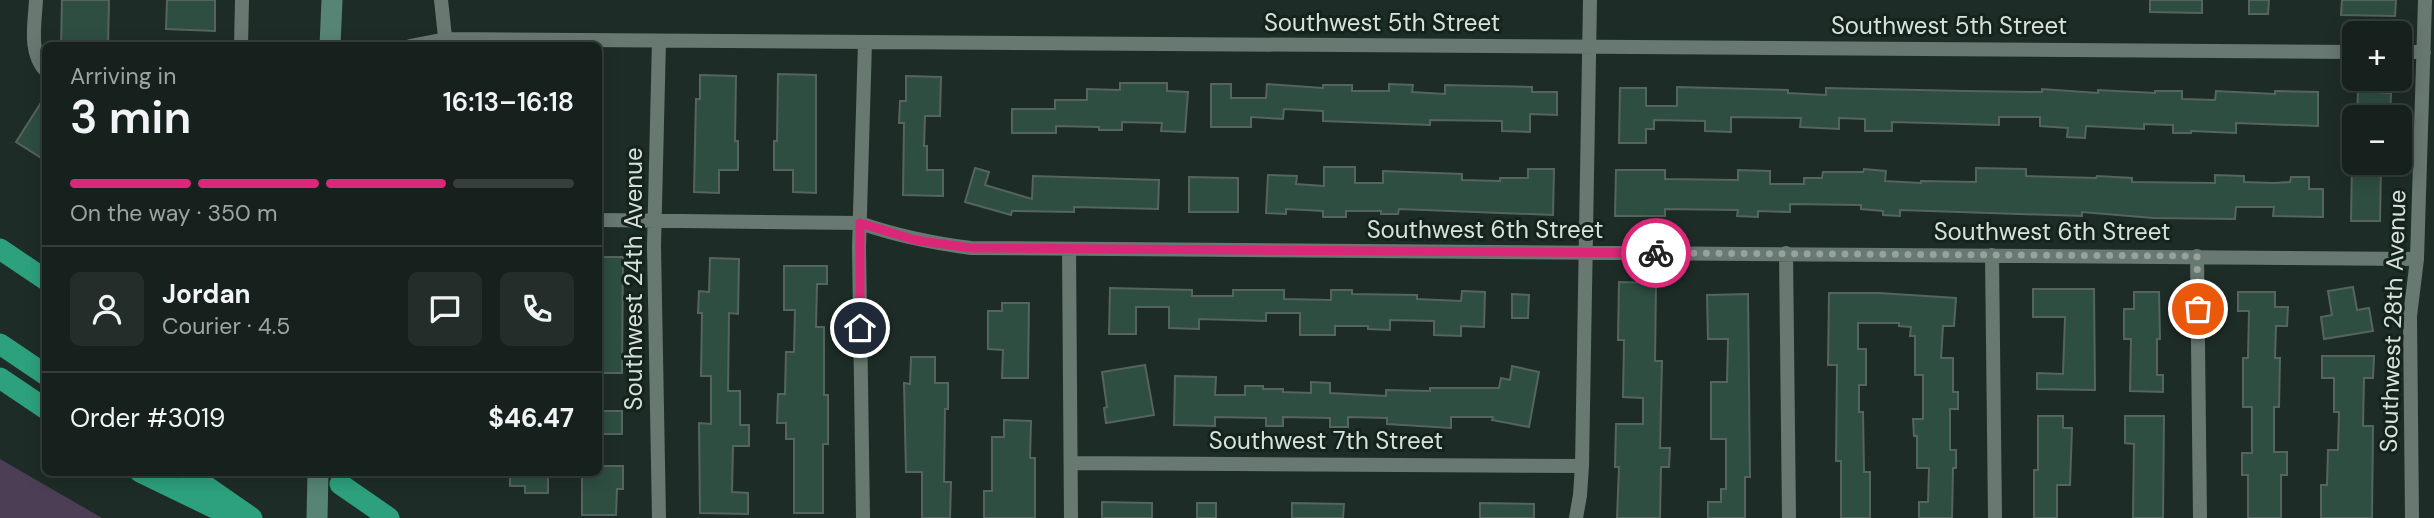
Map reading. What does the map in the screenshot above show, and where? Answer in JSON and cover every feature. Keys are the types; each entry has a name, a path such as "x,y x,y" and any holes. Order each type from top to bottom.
{"highway":[{"path":"0,250 42,277"},
{"path":"0,344 42,372"},
{"path":"0,378 42,406"},
{"path":"148,476 235,518"},
{"path":"192,476 252,518"},
{"path":"340,484 389,518"}],"street":[{"path":"36,0 35,52 42,66"},
{"path":"241,42 242,0"},
{"path":"330,42 332,0"},
{"path":"441,0 446,42"},
{"path":"1576,518 1582,466 1590,0"},
{"name":"Southwest 28th Avenue","path":"2412,518 2410,316 2417,259 2425,0"},
{"name":"Southwest 24th Avenue","path":"659,41 654,221 659,518"},
{"name":"Southwest 5th Street","path":"446,42 864,42 2342,52"},
{"path":"863,518 860,223 864,42"},
{"path":"2412,52 2424,52"},
{"name":"Southwest 6th Street","path":"602,220 860,223 901,237 971,248 2417,259"},
{"path":"1069,249 1071,518"},
{"path":"1786,253 1789,518"},
{"path":"1992,255 1995,518"},
{"path":"2197,256 2200,518"},
{"name":"Southwest 7th Street","path":"1071,463 1582,466"},
{"path":"317,518 318,476"}],"shaded area":[{"path":"0,459 102,518 0,518"}],"building":[{"path":"62,0 109,0 108,42 61,42"},
{"path":"167,0 215,0 215,31 166,29"},
{"path":"2150,0 2202,0 2202,13 2150,12"},
{"path":"2249,0 2269,0 2268,14 2249,14"},
{"path":"2342,0 2396,0 2395,16 2341,15"},
{"path":"778,74 816,75 816,193 793,192 793,170 774,170"},
{"path":"700,75 736,76 735,141 738,141 738,170 719,170 719,193 694,192 696,99 700,99"},
{"path":"906,76 941,77 940,116 925,116 924,146 927,146 927,170 943,170 943,196 903,195 904,123 899,123 900,101 906,101"},
{"path":"1120,83 1167,83 1167,91 1188,92 1185,132 1161,131 1162,123 1122,122 1122,130 1056,126 1056,133 1012,133 1012,109 1055,109 1055,100 1087,100 1087,89 1120,90"},
{"path":"1211,84 1231,84 1231,98 1266,98 1267,84 1323,88 1323,85 1352,85 1352,91 1389,91 1389,84 1413,85 1412,92 1445,94 1445,85 1532,87 1532,92 1557,92 1557,115 1530,114 1530,132 1502,131 1502,121 1430,120 1430,125 1323,121 1323,111 1284,109 1283,119 1251,117 1251,127 1211,127"},
{"path":"1677,87 1788,90 1788,93 1826,95 1826,88 2042,92 2042,89 2098,93 2098,90 2155,93 2182,91 2182,99 2215,100 2216,91 2275,94 2275,91 2318,92 2318,126 2236,123 2236,133 2173,133 2173,125 2144,124 2144,129 2086,126 2085,138 2067,137 2068,128 2040,126 2040,117 1999,117 1999,125 1892,122 1892,131 1865,131 1865,119 1839,118 1839,129 1800,127 1801,118 1731,117 1731,132 1705,131 1705,121 1654,120 1654,129 1646,129 1646,143 1619,143 1620,88 1646,88 1646,106 1677,106"},
{"path":"2358,91 2391,93 2390,105 2357,105"},
{"path":"42,101 42,158 16,142"},
{"path":"1324,167 1355,167 1355,183 1383,183 1383,171 1462,174 1462,180 1500,181 1500,178 1528,178 1528,169 1554,169 1553,215 1399,209 1398,214 1346,211 1346,217 1323,217 1323,211 1286,209 1286,214 1266,213 1268,175 1297,176 1296,184 1324,186"},
{"path":"975,168 989,172 985,185 1032,199 1033,176 1159,180 1158,209 1074,207 1074,212 1012,211 1011,215 965,202"},
{"path":"1976,168 2026,169 2026,176 2132,178 2132,182 2215,183 2215,175 2244,176 2244,182 2274,183 2290,182 2291,177 2309,177 2309,189 2323,189 2323,217 2273,216 2274,207 2236,207 2235,219 2153,218 2082,212 2082,216 1900,210 1900,216 1861,209 1861,205 1790,204 1790,212 1758,211 1758,217 1737,216 1738,210 1665,209 1665,216 1615,216 1616,170 1665,170 1665,179 1738,180 1738,170 1770,171 1770,184 1804,184 1804,178 1822,178 1823,172 1863,172 1864,169 1886,171 1885,181 1976,182"},
{"path":"2352,175 2381,175 2380,221 2351,221"},
{"path":"1189,177 1238,178 1238,212 1189,212"},
{"path":"602,257 623,257 622,373 602,373"},
{"path":"710,258 739,259 738,314 729,313 728,391 740,391 740,425 749,425 749,446 733,446 732,492 748,493 748,514 700,513 699,423 711,424 711,376 701,376 702,313 698,313 699,291 709,292"},
{"path":"784,266 827,266 827,284 817,284 816,327 824,327 824,395 828,395 828,444 823,444 823,513 794,513 794,439 786,439 786,423 777,423 778,394 785,394 786,352 794,352 795,310 784,310"},
{"path":"1619,282 1656,283 1655,361 1662,361 1660,448 1670,448 1669,467 1661,467 1660,518 1617,518 1619,467 1615,467 1616,424 1643,424 1643,398 1623,397 1624,340 1618,340"},
{"path":"2353,287 2357,310 2369,308 2373,331 2324,339 2321,317 2332,315 2328,291"},
{"path":"1110,288 1192,290 1192,296 1233,296 1233,290 1284,290 1284,299 1331,300 1331,290 1352,290 1352,294 1417,295 1417,299 1461,301 1462,291 1485,292 1484,327 1461,326 1461,336 1434,335 1434,321 1390,320 1390,330 1368,329 1368,326 1335,326 1335,335 1300,335 1300,313 1266,313 1266,321 1199,319 1199,329 1169,328 1169,307 1136,307 1136,334 1109,334"},
{"path":"2033,289 2094,289 2095,390 2037,389 2037,373 2063,374 2065,317 2033,317"},
{"path":"2134,292 2159,292 2160,339 2157,339 2157,375 2163,375 2163,392 2130,391 2131,339 2124,339 2124,309 2134,309"},
{"path":"2238,292 2275,292 2275,307 2288,307 2287,326 2276,326 2275,358 2280,358 2279,407 2274,407 2274,452 2287,452 2287,475 2281,475 2281,518 2248,518 2248,475 2242,475 2242,453 2252,453 2252,407 2243,407 2243,358 2248,358 2249,311 2238,311"},
{"path":"1829,293 1956,298 1954,326 1943,326 1941,358 1953,358 1953,392 1958,392 1958,409 1950,409 1950,450 1956,450 1952,518 1919,518 1919,502 1928,502 1929,468 1917,468 1917,436 1914,436 1913,419 1923,419 1923,375 1915,375 1915,336 1910,336 1911,327 1899,326 1899,323 1858,323 1858,349 1866,349 1866,385 1859,385 1859,412 1863,412 1864,472 1870,472 1870,518 1841,518 1841,461 1836,461 1837,365 1828,365"},
{"path":"1512,294 1529,295 1528,318 1512,318"},
{"path":"1748,294 1750,477 1745,477 1745,518 1708,518 1708,502 1721,502 1721,489 1726,489 1726,439 1711,439 1711,382 1727,382 1728,339 1708,339 1707,295"},
{"path":"1002,303 1029,303 1028,378 1002,378 1003,350 988,349 988,311 1002,311"},
{"path":"2322,356 2374,356 2373,378 2364,378 2363,426 2373,426 2372,518 2321,518 2321,485 2327,485 2328,450 2338,450 2339,412 2334,412 2334,378 2322,378"},
{"path":"911,357 935,357 935,383 948,383 944,482 951,482 950,518 922,518 922,472 906,472 904,383 910,384"},
{"path":"1145,365 1154,415 1106,423 1104,408 1107,407 1102,372"},
{"path":"1512,366 1539,372 1529,427 1492,420 1493,417 1451,417 1451,428 1387,424 1387,418 1348,417 1348,427 1330,427 1330,418 1283,417 1283,426 1266,426 1266,418 1215,417 1215,426 1174,425 1175,376 1216,377 1215,395 1245,395 1245,386 1311,393 1311,382 1330,383 1330,393 1386,396 1386,390 1499,388 1501,378 1510,380"},
{"path":"602,411 622,411 622,434 602,434"},
{"path":"2038,416 2063,416 2063,428 2072,428 2070,485 2057,485 2057,518 2034,518 2034,470 2038,470"},
{"path":"2125,416 2164,416 2163,518 2133,518 2134,444 2125,443"},
{"path":"1004,420 1031,421 1030,458 1035,458 1035,518 984,518 984,491 992,491 992,437 1004,437"},
{"path":"602,466 623,466 623,489 617,489 616,515 582,515 582,476 602,476"},
{"path":"510,476 548,476 548,493 525,493 525,486 510,486"},
{"path":"1102,502 1152,503 1152,518 1102,518"},
{"path":"1197,503 1216,503 1216,518 1197,518"},
{"path":"1292,503 1344,504 1343,518 1292,518"},
{"path":"1480,503 1534,504 1534,518 1480,518"}],"way so far":[{"path":"1656,253 2197,256 2198,309"}],"route":[{"path":"860,328 860,223 901,237 971,248 1656,253"}]}
